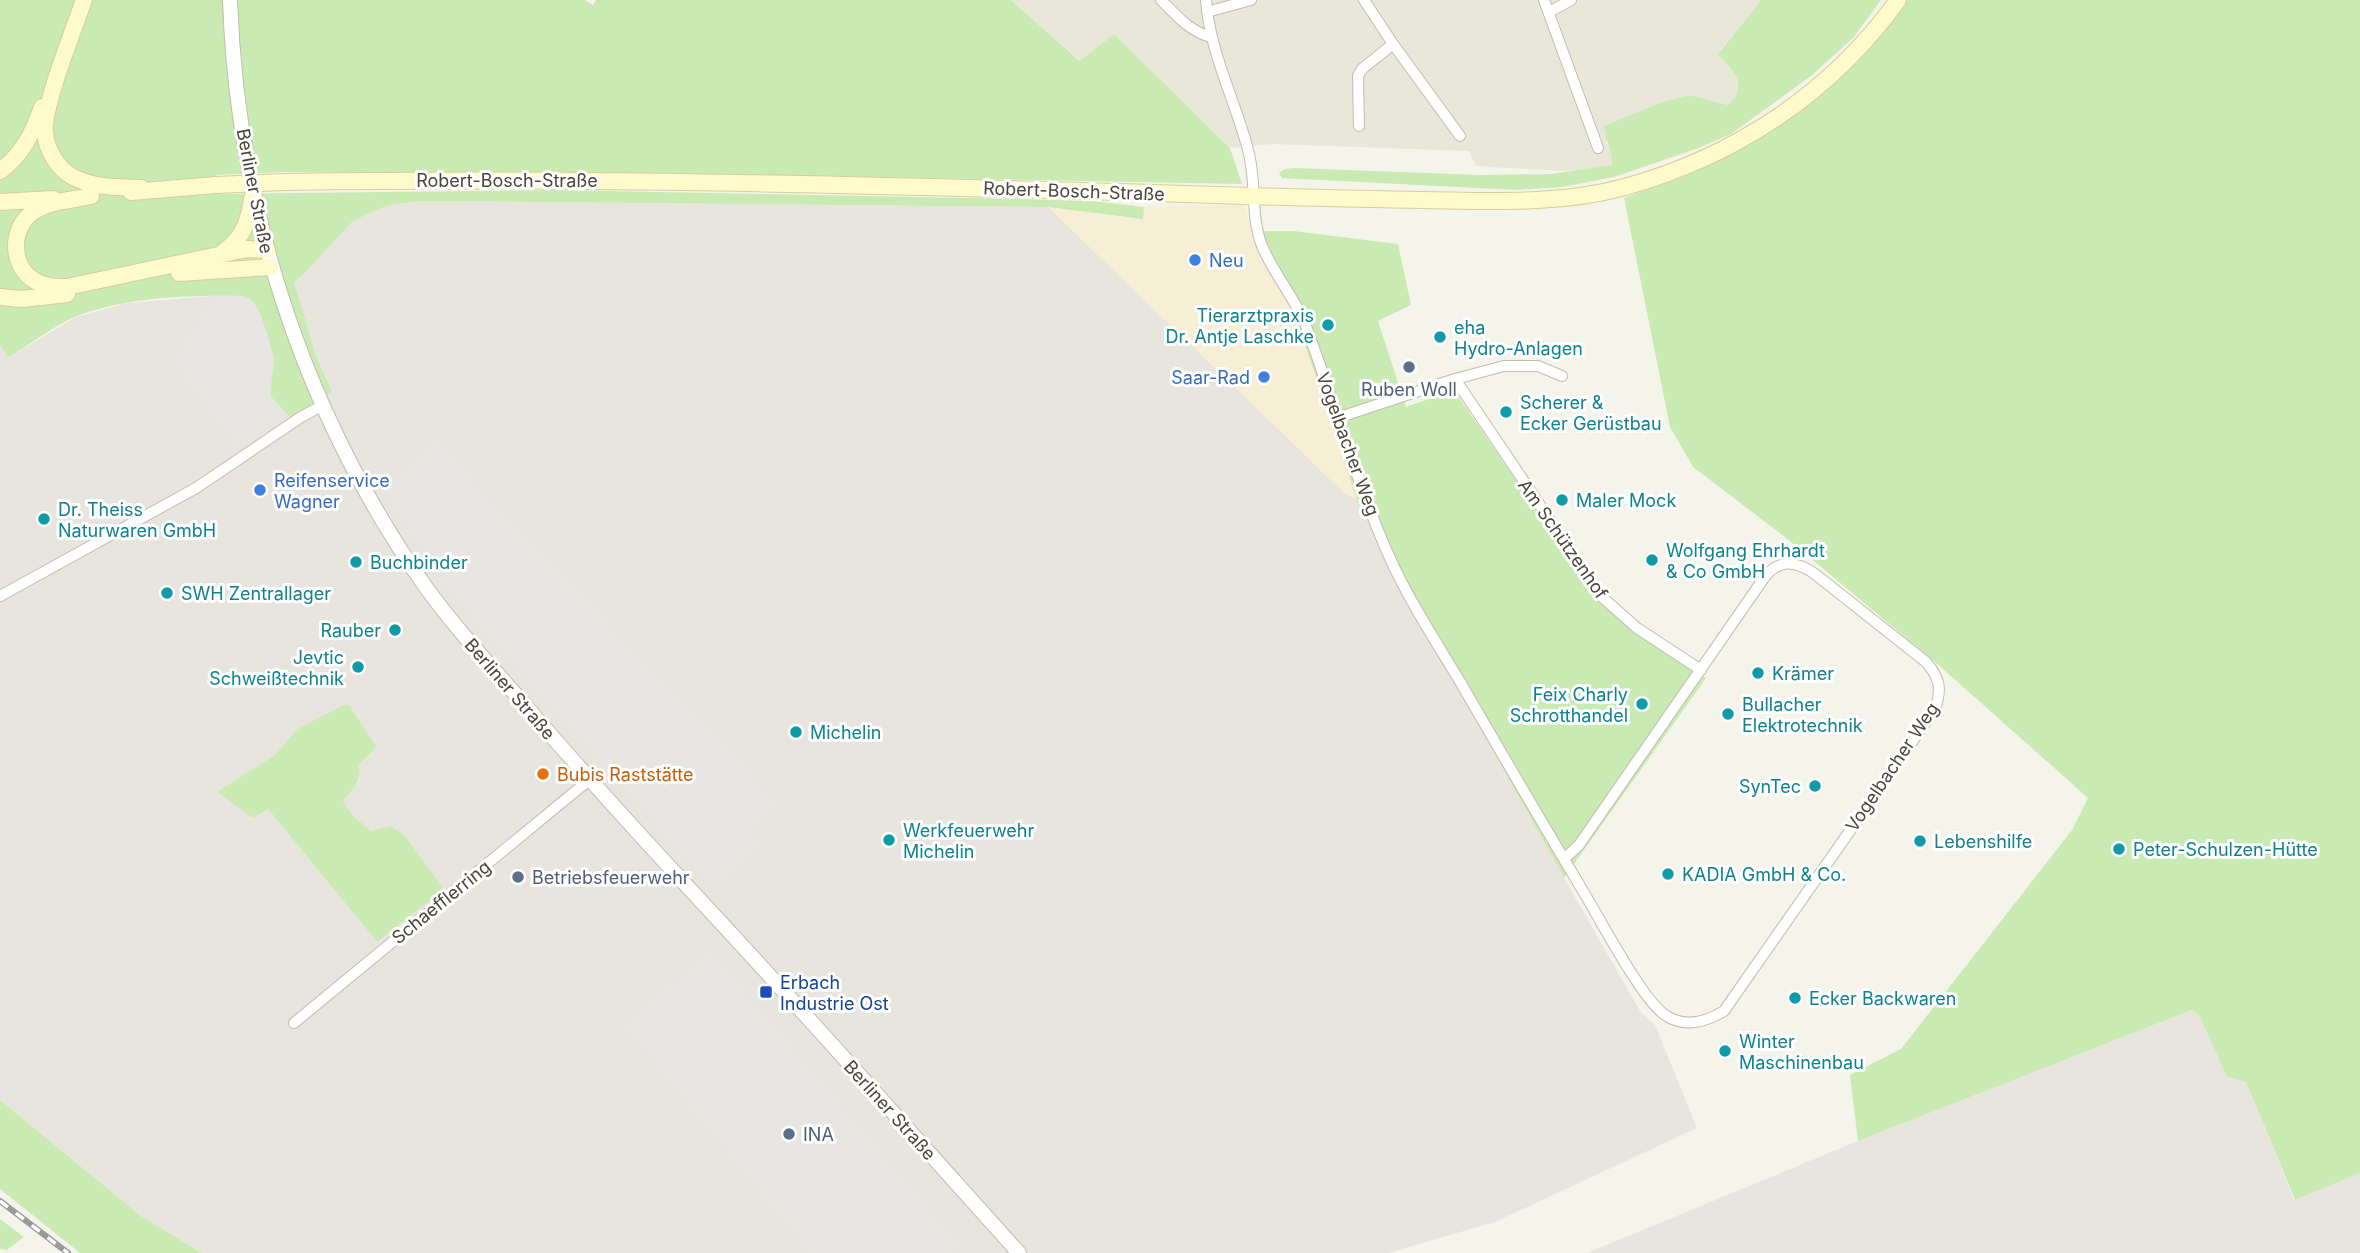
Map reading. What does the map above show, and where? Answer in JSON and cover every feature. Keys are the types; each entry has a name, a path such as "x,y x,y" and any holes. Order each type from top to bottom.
{"main road":[{"path":"76,0 44,111 49,148 65,172 94,184 141,188"},
{"path":"0,171 18,155 44,111 84,0"},
{"name":"Robert-Bosch-Straße","path":"0,202 285,182 616,180 1506,202 1545,200 1581,196 1646,180 1698,162 1728,148 1792,108 1853,55 1898,0"},
{"name":"Robert-Bosch-Straße","path":"0,192 184,187"},
{"path":"219,255 236,243 244,231 253,194"},
{"path":"92,196 43,206 32,212 21,224 16,238 17,254 23,271 34,281 51,287 67,287 247,249 267,250"},
{"path":"0,297 49,297 179,273 270,267"}],"street":[{"name":"Berliner Straße","path":"230,0 236,83 253,194 270,267 301,354 369,498 425,586 448,616 589,780 1019,1253"},
{"path":"1161,0 1188,27 1198,34 1211,37"},
{"name":"Vogelbacher Weg","path":"1206,0 1211,37 1248,148 1262,246 1300,311 1359,482 1400,576 1564,859 1656,1007 1664,1014 1681,1021 1702,1021 1724,1011 1738,994 1935,709 1940,695 1938,676 1926,662 1815,574 1797,563 1776,566 1769,571 1578,845 1564,859"},
{"path":"1207,12 1251,0"},
{"path":"1544,0 1598,148"},
{"path":"1549,12 1571,0"},
{"path":"1367,1 1393,44 1460,136"},
{"path":"1359,126 1358,76 1393,44"},
{"path":"1337,418 1482,370 1521,365 1538,366 1562,376"},
{"name":"Am Schützenhof","path":"1455,379 1602,597 1637,628 1701,670"},
{"path":"0,596 195,488 323,405"},
{"name":"Schaefflerring","path":"294,1023 589,780"}],"shaded area":[{"path":"1011,0 1761,0 1718,53 1740,86 1739,95 1728,105 1689,95 1606,142 1613,155 1612,165 1562,171 1476,166 1469,151 1273,144 1230,148 1114,34 1081,61"},
{"path":"419,201 1048,207 1344,493 1357,500 1386,559 1564,878 1640,1011 1655,1025 1697,1128 1495,1222 1388,1253 202,1253 141,1216 0,1100 0,345 8,358 76,317 127,303 243,296 331,392 316,356 293,282 303,275 353,221 386,206","holes":["297,729 373,752 358,766 359,781 343,801 352,816 372,832 391,826 377,942 268,809 253,817 218,793 275,755"]},
{"path":"1244,205 1254,231 1291,303 1357,500 1344,494 1048,207 1142,219 1144,207"},
{"path":"222,296 243,296 251,299 259,311 274,359 270,392 287,414 237,449 172,360 209,304"},
{"path":"435,440 780,805 749,834 759,845 733,872 716,881 703,878 477,624 432,567 383,491"},
{"name":"INA","path":"711,952 959,1244 947,1253 810,1253 622,1024"},
{"path":"2192,1010 2199,1015 2227,1077 2246,1082 2294,1200 2360,1173 2360,1253 1587,1253 1858,1141"}],"green space":[{"path":"0,0 585,0 593,5 596,0 1011,0 1080,61 1114,34 1230,148 1242,184 870,177 285,172 216,175 216,194 552,190 1093,201 1144,207 1143,219 1048,207 419,201 386,206 353,221 294,282 316,356 332,392 291,418 272,398 270,392 274,359 268,336 259,311 243,296 159,298 97,310 60,325 8,358 0,345"},
{"path":"1761,0 1881,0 1853,38 1811,76 1731,134 1614,177 1562,187 1516,190 1282,178 1279,173 1294,168 1480,175 1551,174 1612,165 1604,126 1660,103 1689,95 1728,105 1735,98 1738,91 1737,79 1718,54"},
{"path":"1904,0 2360,0 2360,1173 2295,1200 2246,1082 2227,1077 2199,1015 2192,1010 1858,1141 1850,1075 1901,1049 2072,830 2088,798 1935,662 1785,537 1693,467 1670,427 1624,198 1688,175 1755,140 1819,95"},
{"path":"1254,231 1294,231 1398,244 1411,305 1378,321 1406,407 1454,390 1601,604 1638,635 1706,678 1564,878 1386,559 1357,500 1291,303"},
{"path":"349,705 376,746 358,766 358,781 343,801 353,816 371,831 391,826 405,836 444,889 377,942 268,809 253,818 217,792 275,755 297,729"},
{"path":"0,1100 141,1216 202,1253 80,1253 0,1189"},
{"path":"0,1219 24,1237 7,1250 0,1249"}],"railway":[{"path":"0,1201 68,1253"}],"place":[{"name":"Neu","path":"1195,260"},
{"name":"Tierarztpraxis Dr. Antje Laschke","path":"1328,325"},
{"name":"eha Hydro-Anlagen","path":"1440,337"},
{"name":"Ruben Woll","path":"1409,367"},
{"name":"Saar-Rad","path":"1264,377"},
{"name":"Scherer & Ecker Gerüstbau","path":"1506,412"},
{"name":"Reifenservice Wagner","path":"260,490"},
{"name":"Maler Mock","path":"1562,500"},
{"name":"Dr. Theiss Naturwaren GmbH","path":"44,519"},
{"name":"Wolfgang Ehrhardt & Co GmbH","path":"1652,560"},
{"name":"Buchbinder","path":"356,562"},
{"name":"SWH Zentrallager","path":"167,593"},
{"name":"Rauber","path":"395,630"},
{"name":"Jevtic Schweißtechnik","path":"358,667"},
{"name":"Krämer","path":"1758,673"},
{"name":"Feix Charly Schrotthandel","path":"1642,704"},
{"name":"Bullacher Elektrotechnik","path":"1728,714"},
{"name":"Michelin","path":"796,732"},
{"name":"Bubis Raststätte","path":"543,774"},
{"name":"SynTec","path":"1815,786"},
{"name":"Werkfeuerwehr Michelin","path":"889,840"},
{"name":"Lebenshilfe","path":"1920,841"},
{"name":"Peter-Schulzen-Hütte","path":"2119,849"},
{"name":"KADIA GmbH & Co.","path":"1668,874"},
{"name":"Betriebsfeuerwehr","path":"518,877"},
{"name":"Erbach Industrie Ost","path":"766,992"},
{"name":"Ecker Backwaren","path":"1795,998"},
{"name":"Winter Maschinenbau","path":"1725,1051"},
{"name":"INA","path":"789,1134"}]}
